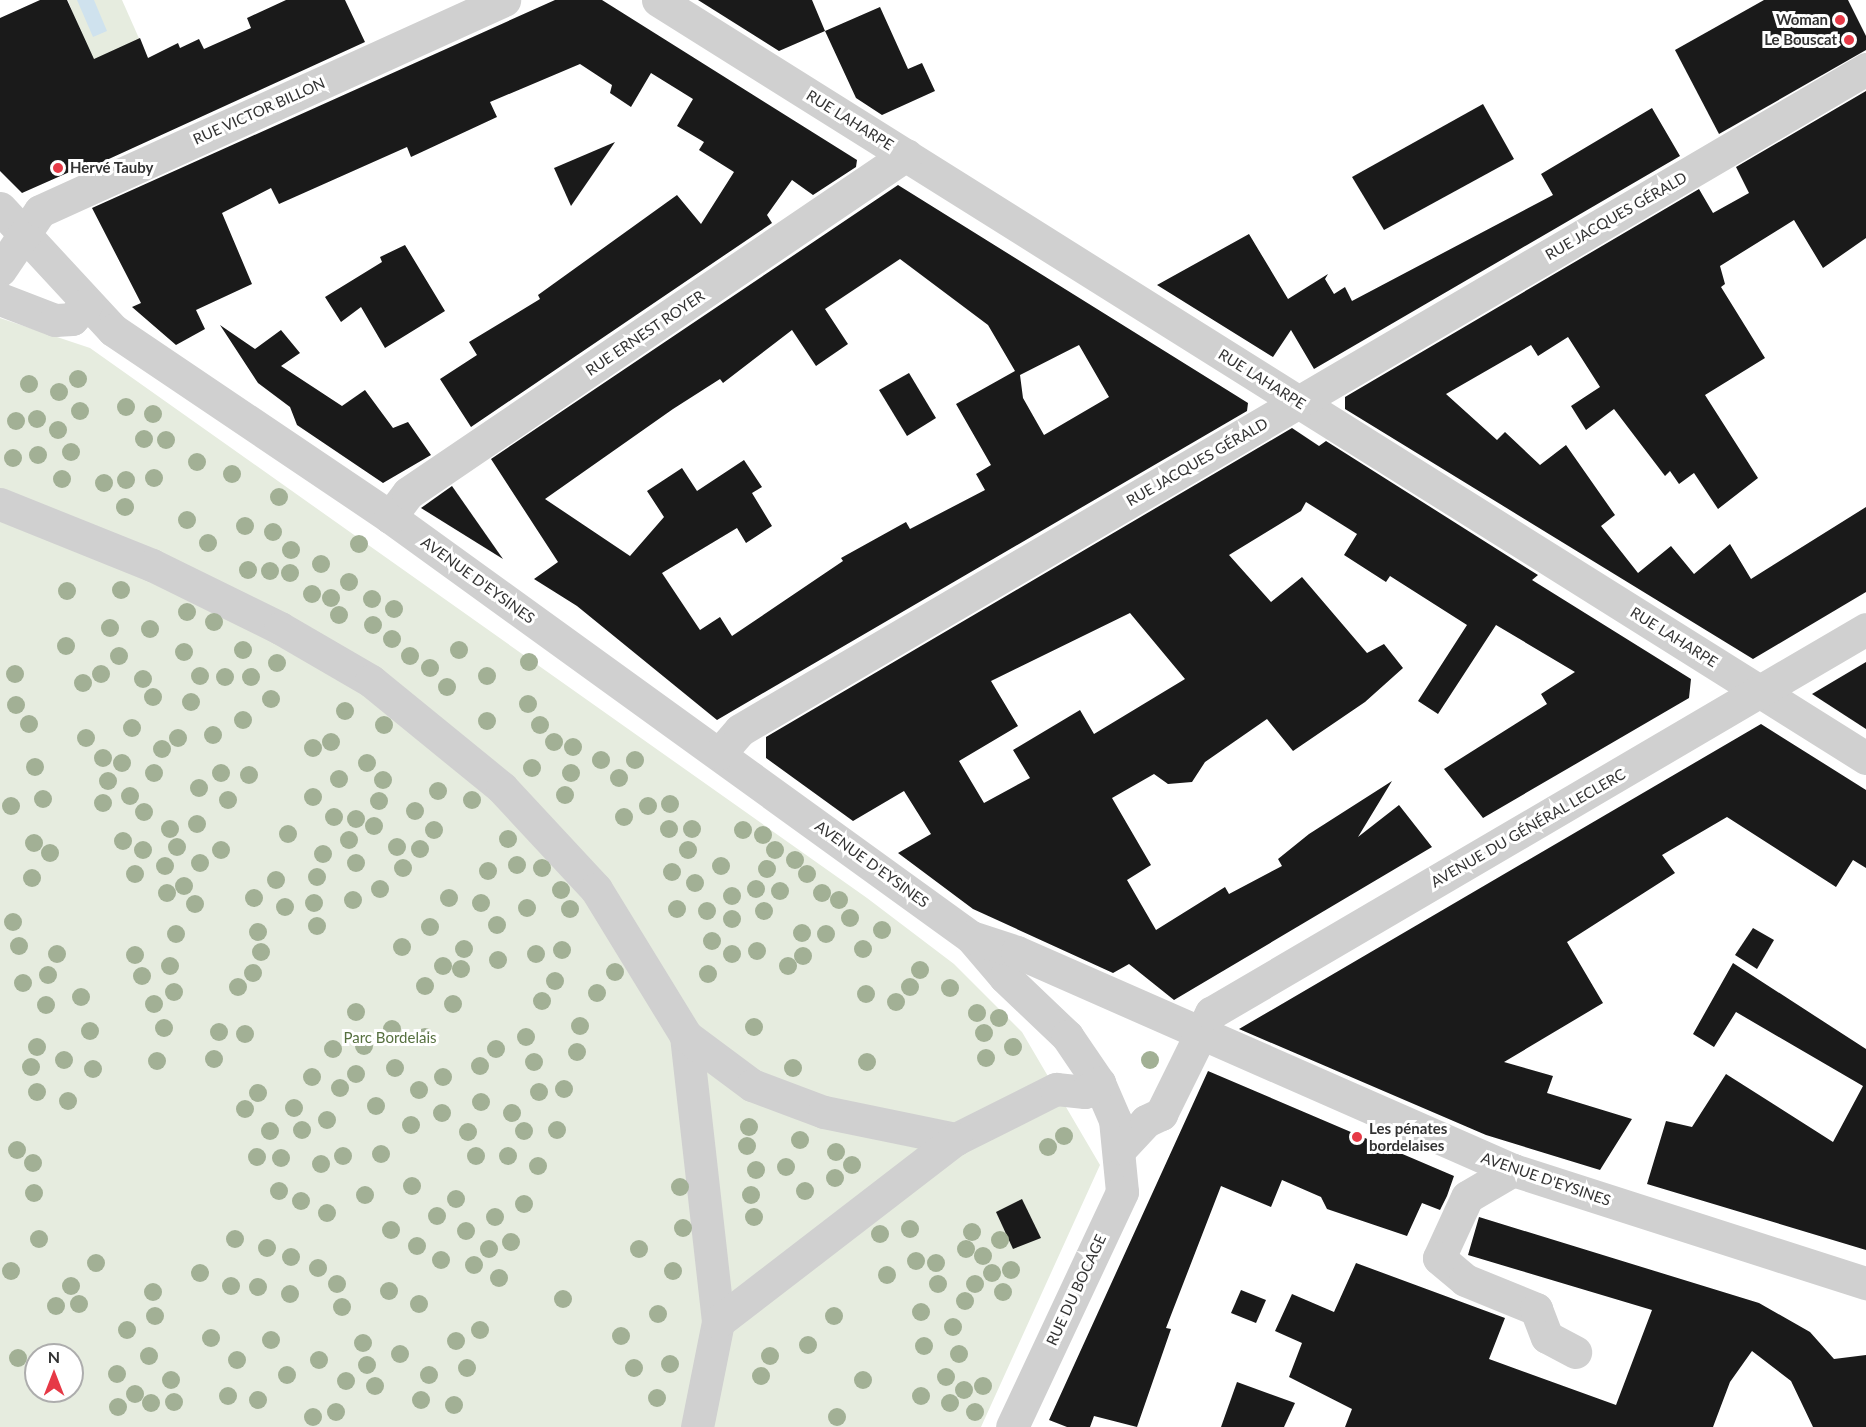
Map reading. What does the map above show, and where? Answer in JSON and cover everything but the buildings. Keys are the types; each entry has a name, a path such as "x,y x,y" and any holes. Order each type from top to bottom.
{"street":[{"name":"RUE VICTOR BILLON","path":"0,270 26,235 40,210 504,0"},
{"name":"RUE LAHARPE","path":"658,0 1866,758"},
{"name":"RUE JACQUES GÉRALD","path":"720,753 740,730 1866,69"},
{"name":"RUE ERNEST ROYER","path":"390,517 408,493 906,155"},
{"name":"AVENUE D'EYSINES","path":"0,208 86,304 141,351 390,517 971,936 1005,977 1059,1027 1099,1083"},
{"path":"0,299 55,320 72,319 86,304"},
{"path":"0,504 152,565 280,628 370,681 502,788 553,840 596,889 686,1036 752,1085 824,1112 956,1139"},
{"name":"AVENUE DU GÉNÉRAL LECLERC","path":"1198,1035 1211,1013 1866,629"},
{"name":"AVENUE D'EYSINES","path":"971,936 1017,952 1198,1035 1513,1170 1866,1283"},
{"path":"1121,1148 1146,1121 1161,1114 1198,1035"},
{"path":"686,1036 718,1322 697,1427"},
{"path":"718,1322 956,1139 1056,1089 1086,1092 1099,1083"},
{"name":"RUE DU BOCAGE","path":"1012,1427 1122,1192 1121,1148 1099,1083"},
{"path":"1513,1170 1467,1197 1439,1258 1465,1280 1536,1310 1546,1337 1575,1353"}],"green space":[{"path":"68,0 122,0 177,124 122,149"},
{"name":"Parc Bordelais","path":"0,318 90,348 867,898 954,964 1022,1032 1100,1165 981,1427 0,1427"}],"water":[{"path":"77,0 94,0 107,31 93,37"}],"place":[{"name":"Woman","path":"1840,20"},
{"name":"Le Bouscat","path":"1849,40"},
{"name":"Hervé Tauby","path":"58,168"},
{"name":"Les pénates bordelaises","path":"1357,1137"}]}
